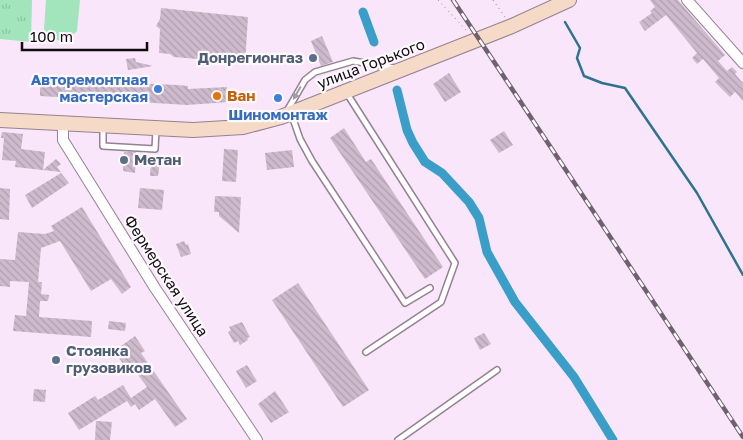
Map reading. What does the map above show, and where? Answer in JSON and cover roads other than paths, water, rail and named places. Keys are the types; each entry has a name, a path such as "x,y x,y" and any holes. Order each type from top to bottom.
{"main road":[{"name":"улица Горького","path":"0,120 193,130 243,127 288,114 403,70 512,26 569,0"}],"street":[{"path":"687,0 743,62"},
{"name":"Фермерская улица","path":"63,123 63,140 155,288 256,440"}],"lane":[{"path":"403,70 353,61 315,72 299,88 288,114 312,161 405,303 430,288"},
{"path":"346,92 456,263 440,302 366,352"},
{"path":"103,126 103,146 155,149 156,128"},
{"path":"398,440 497,370"}],"waterway":[{"path":"363,12 374,42"},
{"path":"565,22 580,48 577,58 584,76 602,83 625,88 697,193 743,275"},
{"path":"397,90 407,130 413,143 425,162 442,173 469,202 479,218 487,252 515,302 574,377 613,440"}],"railway":[{"path":"453,0 743,437"}],"place":[{"name":"Донрегионгаз","path":"313,58"},
{"name":"Авторемонтная мастерская","path":"158,89"},
{"name":"Ван","path":"217,96"},
{"name":"Шиномонтаж","path":"278,98"},
{"name":"Метан","path":"124,160"},
{"name":"Стоянка грузовиков","path":"56,360"}]}
